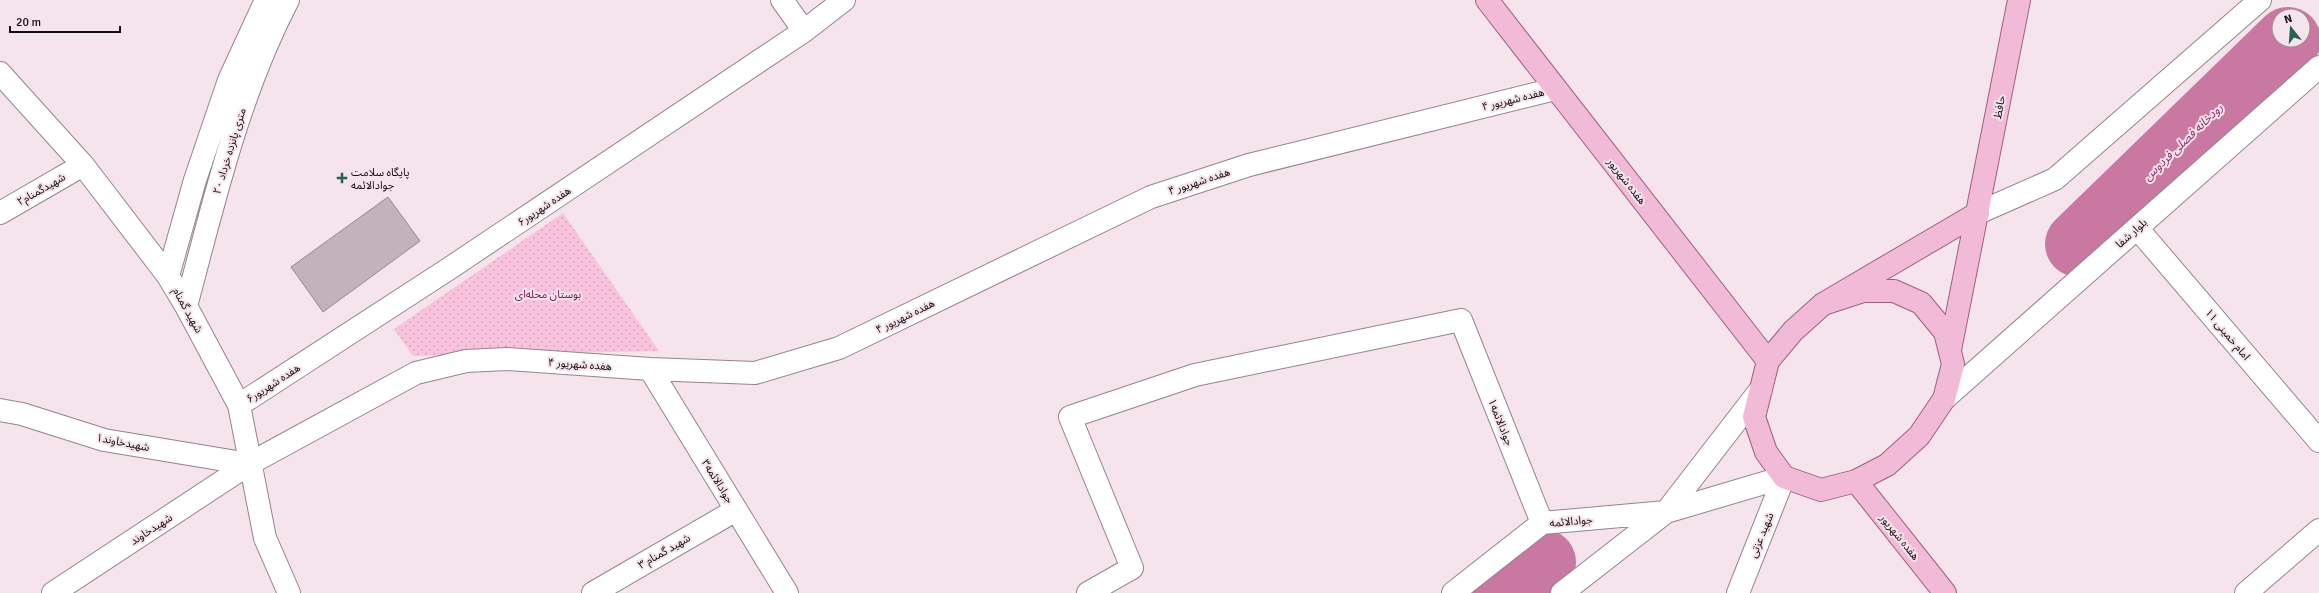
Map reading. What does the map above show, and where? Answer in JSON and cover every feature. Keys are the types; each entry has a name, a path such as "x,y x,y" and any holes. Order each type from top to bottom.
{"main road":[{"name":"هفده شهریور","path":"1486,0 1768,361"},
{"name":"حافظ","path":"1950,351 2019,0"},
{"path":"1822,304 1863,290 1894,291 1921,303 1946,332 1953,364 1944,399 1919,436 1887,465 1856,481 1821,490 1784,477 1766,452 1754,417 1768,361 1793,331 1822,304 1978,213"},
{"name":"هفده شهریور","path":"1856,481 1945,593"}],"street":[{"name":"۲۰ متری پانزده خرداد","path":"168,276 195,180 229,80 266,0"},
{"name":"۲۰ متری پانزده خرداد","path":"186,306 215,196 247,92 288,0"},
{"path":"782,0 804,31"},
{"name":"هفده شهریور۶","path":"239,405 450,268 804,31 844,0"},
{"path":"1978,213 2055,179 2260,0"},
{"name":"بلوار شفا","path":"1944,399 2319,67"},
{"name":"شهید گمنام","path":"0,73 82,165 168,276 186,306 239,405 249,464 265,538 289,593"},
{"name":"هفده شهریور ۴","path":"249,464 416,374 466,361 507,359 650,369 755,373 839,348 1151,197 1249,165 1555,89"},
{"name":"شهیدگمنام۲","path":"0,213 82,165"},
{"name":"امام خمینی ۱۱","path":"2137,228 2318,436"},
{"name":"جوادالائمه۱","path":"1088,593 1132,568 1070,417 1195,375 1461,320 1542,523"},
{"name":"جوادالائمه۳","path":"650,369 787,593"},
{"name":"جوادالائمه","path":"1562,593 1666,512 1761,389"},
{"name":"شهیدخاوند۱","path":"0,410 22,414 104,440 249,464"},
{"name":"شهیدخاوند","path":"55,593 249,464"},
{"name":"جوادالائمه","path":"1453,593 1542,523 1666,512 1784,477"},
{"name":"شهید عزتی","path":"1738,593 1784,477"},
{"name":"شهید گمنام ۳","path":"593,593 736,510"},
{"path":"2246,593 2319,530"}],"green space":[{"name":"بوستان محله‌ای","path":"563,213 659,351 413,356 394,329"}],"building":[{"path":"388,197 420,241 323,312 291,267"}],"waterway":[{"name":"رودخانه فصلی فردوس","path":"2078,244 2280,48"},
{"name":"رودخانه فصلی فردوس","path":"1504,593 1543,562"}],"place":[{"name":"پایگاه سلامت جوادالائمه","path":"342,178"}]}
